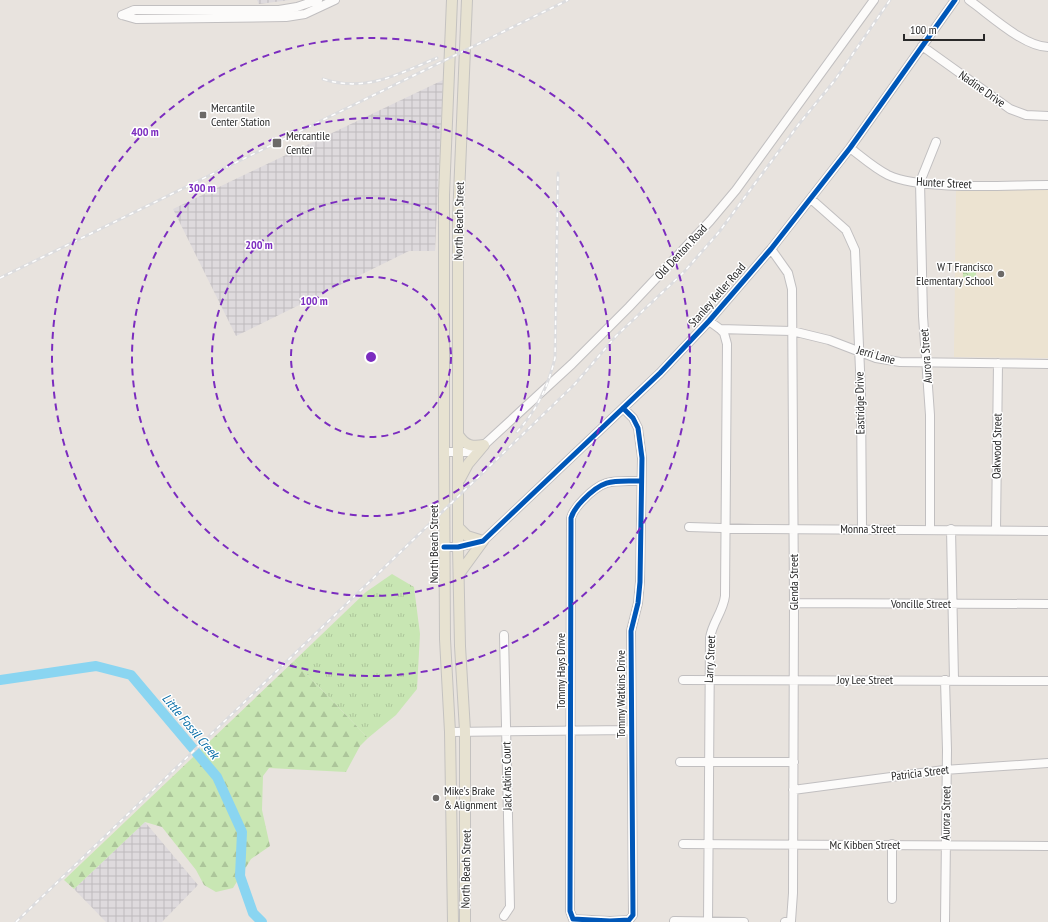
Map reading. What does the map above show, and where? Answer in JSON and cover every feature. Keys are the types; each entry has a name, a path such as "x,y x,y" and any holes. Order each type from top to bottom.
{"main road":[{"name":"North Beach Street","path":"465,922 465,731 460,646 458,547 458,304 459,196 467,43 467,0"},
{"name":"North Beach Street","path":"451,1 444,195 444,547 445,639 450,732 453,922"},
{"path":"444,195 459,196"},
{"path":"444,305 458,304"},
{"path":"459,436 463,442 469,446 484,445"},
{"path":"459,481 468,464 484,445"},
{"path":"459,528 467,536 483,541 459,574"},
{"path":"451,844 466,844"}],"street":[{"path":"318,0 279,10 134,10 122,15 136,19 286,17 305,14 335,0"},
{"name":"Old Denton Road","path":"444,452 472,452 484,445 572,364 624,312 710,221 736,190 874,0"},
{"name":"Stanley Keller Road","path":"483,541 660,373 709,321 771,249 811,199 850,148 955,0"},
{"path":"969,0 1018,35 1037,46 1048,47"},
{"name":"Nadine Drive","path":"922,46 1010,109 1026,115 1048,116"},
{"path":"920,182 936,142"},
{"name":"Hunter Street","path":"850,148 888,174 907,181 968,185 1048,185"},
{"name":"Aurora Street","path":"920,182 926,363 930,416 930,529"},
{"name":"Eastridge Drive","path":"811,199 846,230 855,250 859,351 862,529"},
{"name":"Glenda Street","path":"771,249 791,280 794,762 793,845 788,921"},
{"path":"709,321 720,329"},
{"name":"Jerri Lane","path":"720,329 792,330 829,340 876,358 900,362 1048,364"},
{"name":"Larry Street","path":"708,922 710,632 721,613 725,596 727,344 724,333 720,329"},
{"name":"Oakwood Street","path":"996,530 998,363"},
{"name":"Tommy Watkins Drive","path":"570,911 573,919 582,921 629,920 633,914 631,630 638,603 640,582 642,458 639,434 633,418 623,408"},
{"name":"Tommy Hays Drive","path":"570,911 571,518 577,507 601,484 612,481 641,480"},
{"name":"Monna Street","path":"689,527 1048,530"},
{"path":"951,529 954,680"},
{"path":"444,547 458,547 483,541"},
{"name":"Voncille Street","path":"794,603 1048,604"},
{"name":"Jack Atkins Court","path":"504,635 510,907 504,916"},
{"name":"Joy Lee Street","path":"683,680 954,680 1048,682"},
{"name":"Aurora Street","path":"945,680 945,922"},
{"path":"450,732 571,732 631,730"},
{"path":"680,762 794,762"},
{"name":"Patricia Street","path":"793,790 946,770 1048,763"},
{"name":"Mc Kibben Street","path":"683,844 1048,846"},
{"path":"892,844 892,899"},
{"path":"674,921 744,922"}],"shaded area":[{"path":"257,0 290,0 259,4"},
{"path":"443,80 435,251 409,251 236,336 173,209"},
{"name":"W T Francisco Elementary School","path":"956,189 1048,190 1048,358 954,357"},
{"path":"145,822 198,885 162,922 106,922 74,889"}],"green space":[{"path":"963,264 976,264 976,277 963,277"},
{"path":"392,574 414,587 420,634 417,689 396,715 368,738 294,661 366,592"},
{"path":"294,661 368,738 360,746 346,772 269,768 263,776 262,810 270,846 251,859 233,888 216,892 204,885 196,870 162,827 145,822 74,889 64,880"}],"waterway":[{"name":"Little Fossil Creek","path":"0,680 96,666 131,675 217,777 242,832 240,876 253,913 262,922"}],"railway":[{"path":"0,278 568,0"},
{"path":"16,922 575,384 616,336 684,272 719,232 799,124 835,80 890,0"},
{"path":"323,79 339,83 368,83 382,80 437,58"},
{"path":"517,432 541,398 549,379 555,358 558,173"}],"cycle path":[{"path":"444,547 458,547 483,541 660,373 709,321 771,249 850,148 955,0"},
{"path":"623,408 633,418 638,428 642,458 640,582 638,603 631,631 633,915 629,920 610,921 573,919 570,911 571,518 581,502 590,493 603,484 616,481 641,481"}],"place":[{"name":"Mercantile Center Station","path":"203,115"},
{"name":"Mercantile Center","path":"277,143"},
{"name":"W T Francisco Elementary School","path":"1001,274"},
{"name":"Mike's Brake & Alignment","path":"436,798"}]}
